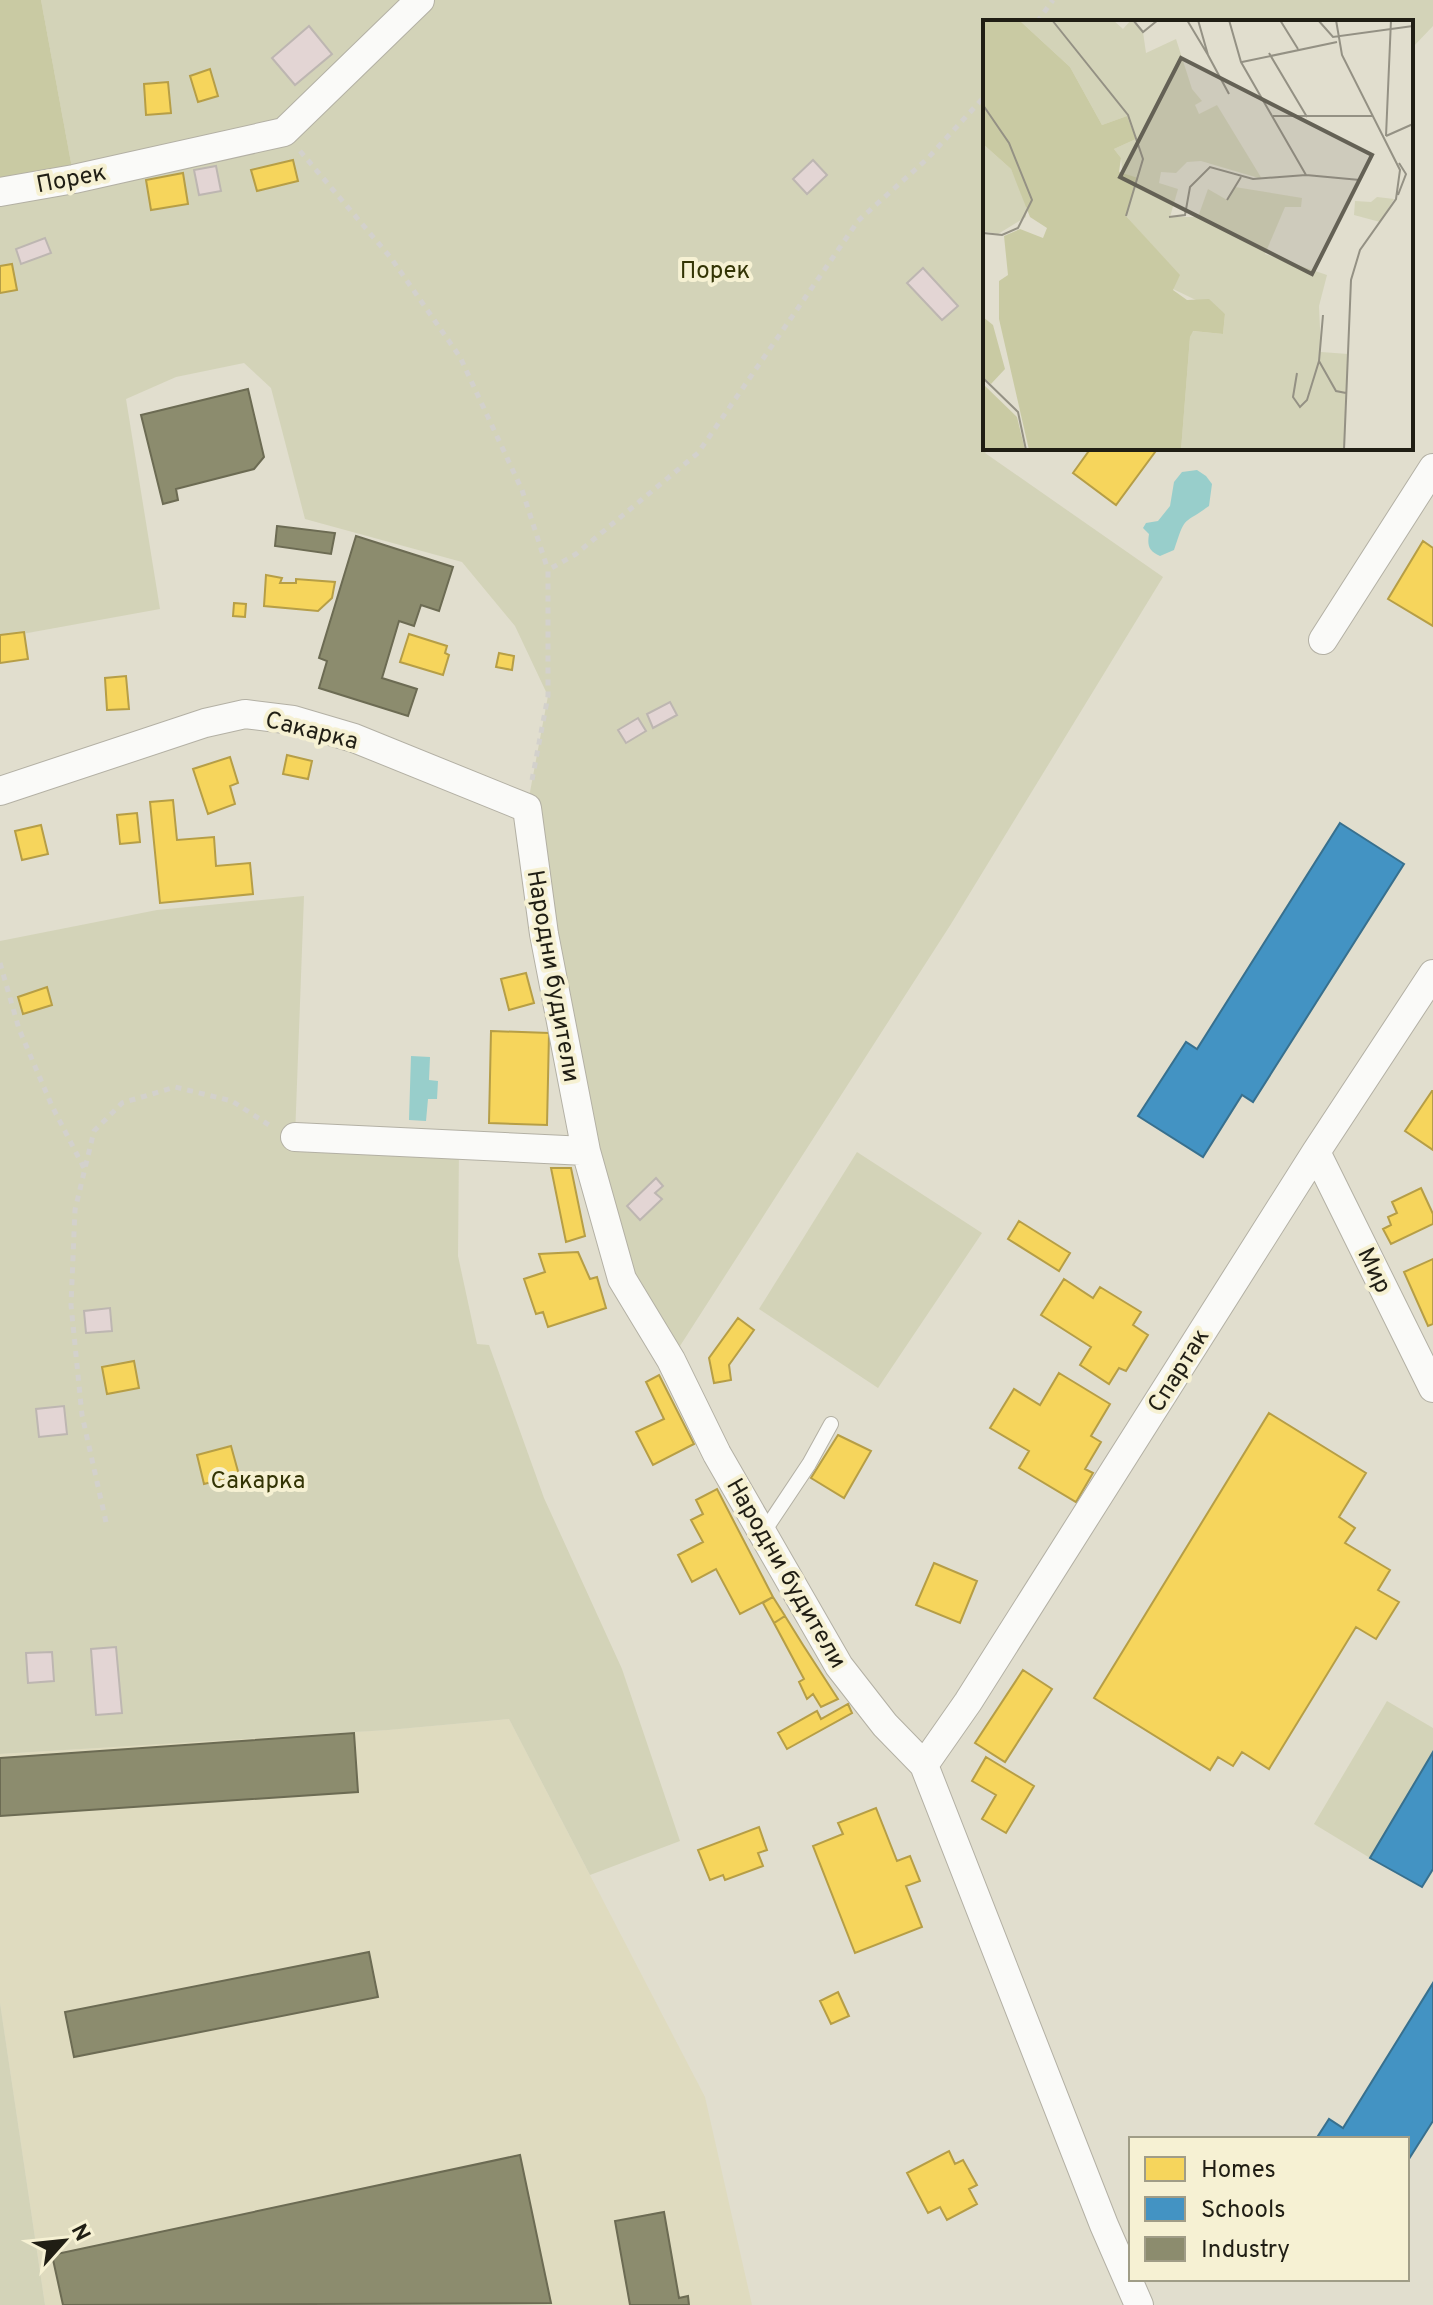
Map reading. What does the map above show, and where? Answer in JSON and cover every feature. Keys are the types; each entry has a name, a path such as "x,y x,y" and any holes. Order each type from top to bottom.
{"street":[{"path":"284,132 420,0"},
{"name":"Порек","path":"0,192 74,179 284,132"},
{"path":"1323,640 1433,468"},
{"name":"Сакарка","path":"0,791 205,723 245,714 293,720 354,738 527,808"},
{"name":"Народни будители","path":"527,808 544,934 586,1151 622,1279 671,1360 717,1454 839,1666 885,1725 924,1765 1104,2225 1139,2305"},
{"name":"Спартак","path":"924,1765 977,1689 1316,1152 1433,974"},
{"path":"295,1137 586,1151"},
{"name":"Мир","path":"1316,1152 1433,1388"}],"lane":[{"path":"763,1533 809,1464 831,1424"}],"path":[{"path":"1038,20 1053,0"},
{"path":"548,570 576,554 698,453 858,221 928,158 983,98"},
{"path":"284,132 391,258 460,357 522,490 548,570 548,696 527,808"},
{"path":"0,963 19,1029 52,1106 84,1169"},
{"path":"106,1522 82,1415 71,1305 75,1210 94,1131 122,1103 175,1087 232,1101 270,1126 295,1137"}],"shaded area":[{"path":"509,1719 705,2097 752,2305 45,2305 0,2003 0,1754 387,1730"}],"green space":[{"path":"0,0 41,0 74,179 0,192"},
{"name":"Порек","path":"41,0 1433,0 1433,26 1413,47 1413,20 983,20 983,450 987,450 985,453 1163,577 951,924 671,1360 622,1279 527,808 548,696 515,626 462,562 305,519 271,388 244,363 176,377 126,399 160,609 0,638 0,192 74,179"},
{"name":"Сакарка","path":"304,896 295,1137 459,1146 458,1256 477,1344 489,1345 544,1498 622,1669 680,1841 590,1875 509,1719 388,1730 0,1754 0,941 157,910"},
{"path":"857,1152 982,1233 878,1388 759,1309"},
{"path":"1387,1701 1433,1728 1433,1752 1370,1858 1314,1824"},
{"path":"0,2003 45,2305 0,2305"}],"water":[{"path":"1197,470 1212,484 1209,506 1186,522 1174,550 1160,556 1150,548 1149,534 1143,528 1146,523 1158,521 1170,506 1174,482 1182,472"},
{"path":"411,1056 430,1057 429,1080 438,1081 437,1099 428,1099 426,1121 409,1120"}],"building: Homes":[{"path":"210,69 218,96 198,102 190,76"},
{"path":"168,82 171,113 146,115 144,84"},
{"path":"293,160 298,181 257,191 251,170"},
{"path":"183,173 188,204 151,210 146,180"},
{"path":"12,264 17,290 0,293 0,266"},
{"path":"1090,450 1157,450 1116,505 1073,473"},
{"path":"1423,541 1433,548 1433,626 1388,599"},
{"path":"266,575 282,578 280,583 296,583 296,579 335,582 332,598 318,611 264,606"},
{"path":"234,603 246,604 245,617 233,616"},
{"path":"24,632 28,659 0,663 0,635"},
{"path":"409,634 447,646 445,653 449,655 443,675 400,662"},
{"path":"499,653 514,656 512,670 496,667"},
{"path":"126,676 129,709 107,710 105,678"},
{"path":"287,755 312,761 308,779 283,774"},
{"path":"230,757 238,783 230,786 235,804 208,814 193,769"},
{"path":"173,800 177,840 214,837 216,866 250,863 253,894 160,903 150,802"},
{"path":"137,813 140,842 120,844 117,815"},
{"path":"41,825 48,854 22,860 15,831"},
{"path":"526,973 534,1003 509,1010 501,979"},
{"path":"47,987 52,1005 23,1014 18,997"},
{"path":"491,1031 549,1033 547,1125 489,1123"},
{"path":"1433,1091 1433,1150 1405,1131"},
{"path":"551,1168 571,1168 585,1236 566,1242"},
{"path":"1421,1188 1433,1214 1433,1224 1391,1244 1383,1229 1391,1225 1388,1217 1397,1213 1392,1202"},
{"path":"1019,1221 1070,1253 1059,1271 1008,1239"},
{"path":"578,1252 590,1279 597,1277 606,1308 548,1327 543,1312 536,1314 524,1279 545,1272 539,1254"},
{"path":"1433,1259 1433,1324 1428,1326 1404,1272"},
{"path":"1064,1279 1093,1298 1100,1287 1141,1312 1133,1325 1148,1335 1126,1371 1119,1368 1109,1384 1080,1365 1091,1347 1041,1315"},
{"path":"738,1318 754,1330 729,1365 731,1380 714,1383 709,1358"},
{"path":"134,1361 139,1388 107,1394 102,1367"},
{"path":"1059,1373 1110,1404 1091,1436 1101,1442 1085,1469 1093,1473 1076,1502 1019,1468 1029,1451 990,1428 1014,1389 1040,1405"},
{"path":"659,1375 694,1444 653,1465 636,1432 664,1419 646,1382"},
{"path":"1269,1413 1366,1473 1339,1517 1355,1528 1345,1543 1390,1570 1378,1590 1399,1602 1376,1639 1356,1627 1269,1769 1242,1752 1233,1766 1218,1757 1210,1770 1094,1698"},
{"path":"838,1435 871,1451 844,1498 811,1478"},
{"path":"231,1446 239,1475 204,1484 197,1455"},
{"path":"717,1489 773,1597 740,1614 716,1569 692,1582 678,1555 703,1542 691,1520 703,1514 696,1500"},
{"path":"934,1563 977,1581 960,1623 916,1605"},
{"path":"773,1597 785,1616 774,1623 763,1603"},
{"path":"785,1616 838,1699 821,1707 813,1694 807,1699 799,1682 804,1679 774,1623"},
{"path":"1023,1670 1052,1689 1005,1762 975,1743"},
{"path":"848,1704 852,1713 787,1749 778,1733 817,1711 821,1719"},
{"path":"986,1757 1034,1786 1006,1833 982,1819 996,1795 972,1781"},
{"path":"876,1808 897,1861 910,1856 920,1881 906,1886 922,1927 855,1953 813,1846 843,1834 838,1823"},
{"path":"759,1827 767,1850 758,1853 763,1866 725,1880 723,1875 710,1880 698,1850"},
{"path":"838,1992 849,2016 831,2024 820,2001"},
{"path":"949,2151 955,2164 963,2160 977,2185 969,2189 977,2204 947,2220 940,2207 928,2213 907,2173"}],"building: Schools":[{"path":"1340,823 1404,864 1253,1102 1242,1095 1203,1157 1138,1116 1186,1042 1197,1049"},
{"path":"1433,1752 1433,1869 1422,1887 1370,1858"},
{"path":"1433,1983 1433,2121 1409,2159 1409,2137 1317,2137 1329,2119 1343,2128"}],"building: Industry":[{"path":"248,389 264,457 254,469 176,489 178,500 163,504 141,415"},
{"path":"277,526 335,533 331,554 275,546"},
{"path":"356,536 453,567 439,611 421,605 414,626 399,621 382,678 417,689 408,716 319,688 327,661 319,658"},
{"path":"354,1733 358,1792 0,1816 0,1758"},
{"path":"369,1952 378,1997 74,2057 65,2012"},
{"path":"520,2155 551,2303 63,2305 52,2255"},
{"path":"664,2212 679,2298 688,2296 689,2305 630,2305 615,2221"}],"building: Other":[{"path":"309,26 332,54 295,85 272,58"},
{"path":"813,160 827,175 807,194 793,179"},
{"path":"216,166 221,191 199,195 194,170"},
{"path":"45,238 51,253 21,264 16,249"},
{"path":"923,268 958,306 942,320 907,283"},
{"path":"670,702 677,715 653,728 647,714"},
{"path":"638,718 646,731 626,743 618,730"},
{"path":"656,1178 663,1186 655,1193 662,1199 640,1220 627,1206"},
{"path":"110,1308 112,1331 86,1333 84,1311"},
{"path":"64,1406 67,1434 39,1437 36,1409"},
{"path":"116,1647 122,1713 96,1715 91,1649"},
{"path":"52,1652 54,1681 28,1683 26,1653"}]}
